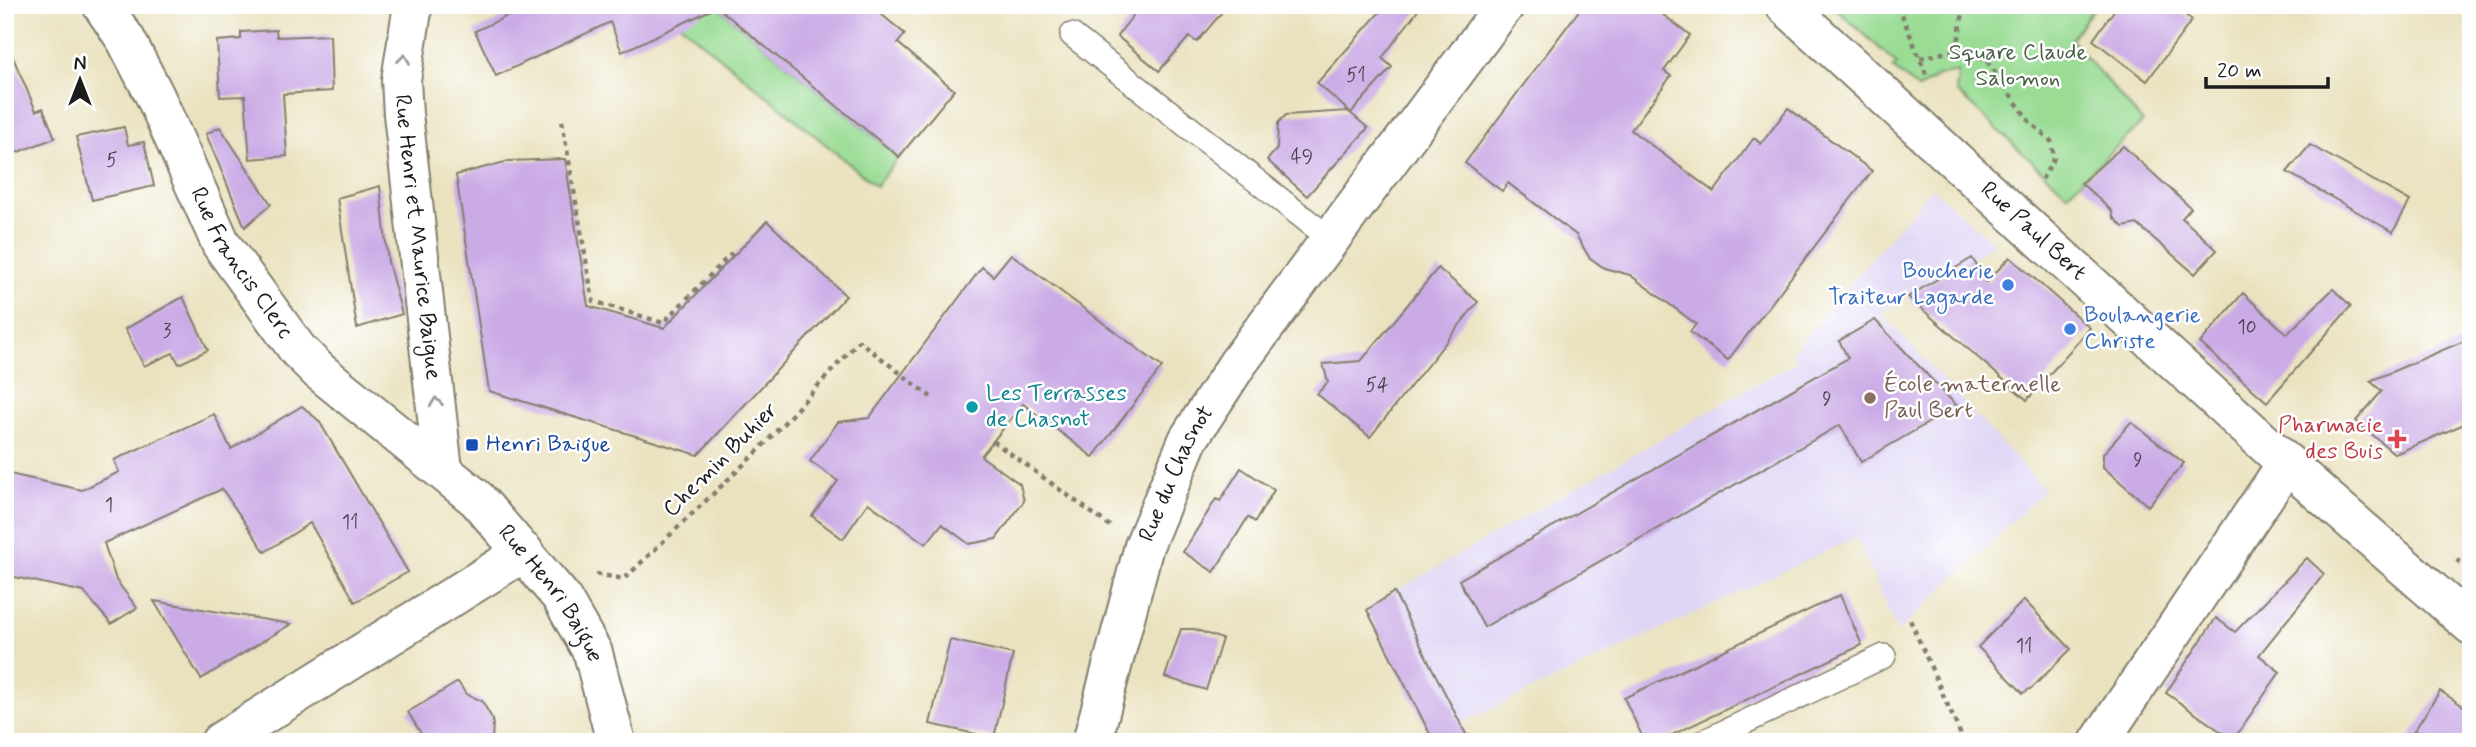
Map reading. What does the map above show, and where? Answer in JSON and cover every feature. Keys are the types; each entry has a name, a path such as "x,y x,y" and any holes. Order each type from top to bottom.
{"street":[{"name":"Rue Francis Clerc","path":"102,5 126,40 155,96 221,244 286,333 319,371 404,442 443,470"},
{"name":"Rue Henri et Maurice Baigue","path":"413,5 401,80 403,114 443,470"},
{"name":"Rue du Chasnot","path":"1092,742 1144,546 1188,440 1238,363 1329,238 1505,5"},
{"name":"Rue Paul Bert","path":"1785,5 2287,463 2471,625"},
{"path":"2099,742 2287,463"},
{"name":"Rue Henri Baigue","path":"443,470 477,499 561,597 593,653 616,742"},
{"path":"220,742 524,552"}],"lane":[{"path":"1072,35 1329,238"},
{"path":"1703,742 1884,656"}],"path":[{"path":"961,5 998,5"},
{"path":"1029,5 1053,12"},
{"path":"1898,5 1933,89"},
{"path":"1957,50 1964,5"},
{"path":"1920,58 1957,50 1987,61 2029,121 2051,141 2054,158 2040,181"},
{"path":"562,121 593,301 663,323 732,253"},
{"name":"Chemin Buhier","path":"595,574 624,579 760,449 859,341 931,397"},
{"path":"993,441 1144,546"},
{"path":"1910,620 1964,742"}],"shaded area":[{"path":"1932,188 1995,244 1880,312 2045,490 1898,632 1856,537 1460,724 1394,592 1797,361 1792,352"}],"green space":[{"path":"657,5 715,5 899,157 876,186"},
{"name":"Square Claude Salomon","path":"1832,5 2096,5 2071,40 2143,122 2067,194 1956,91 1958,72 1938,76 1918,89 1893,68 1897,64"}],"building":[{"path":"531,5 870,5 905,34 898,43 954,90 899,157 717,7 622,52 610,22 496,76 475,31"},
{"path":"1141,5 1228,5 1197,42 1189,37 1159,71 1117,36"},
{"path":"1386,5 1422,5 1382,58 1392,67 1351,113 1317,83"},
{"path":"1583,5 1650,5 1690,35 1664,71 1671,76 1631,130 1714,192 1754,138 1761,144 1788,108 1872,171 1728,360 1690,332 1696,324 1630,275 1604,268 1589,257 1576,235 1508,183 1502,191 1465,163"},
{"path":"2118,5 2172,5 2192,20 2147,81 2093,40"},
{"path":"276,30 277,37 330,35 332,91 283,94 287,156 250,159 245,96 220,97 217,41 241,39 241,32"},
{"path":"5,39 36,111 43,108 55,138 5,157"},
{"path":"1348,111 1368,128 1307,196 1267,160 1277,149 1278,123 1286,115"},
{"path":"124,127 128,145 144,142 154,186 92,200 76,137"},
{"path":"220,127 271,204 245,227 206,134"},
{"path":"2310,145 2410,201 2393,232 2287,172"},
{"path":"2123,146 2191,208 2182,218 2217,250 2195,274 2137,224 2123,227 2113,217 2112,211 2081,183"},
{"path":"565,159 588,306 664,328 767,221 846,296 698,455 489,391 456,175 509,161"},
{"path":"380,186 388,262 402,314 357,328 337,198"},
{"name":"Les Terrasses de Chasnot","path":"1011,254 1162,367 1093,457 1023,404 981,456 1020,484 1024,501 996,539 969,544 942,524 926,544 868,503 843,539 812,516 838,481 810,461 838,422 869,418 982,267 993,276"},
{"path":"2010,257 2090,328 2027,400 1908,297 1972,258 1987,282"},
{"path":"1438,268 1478,302 1370,437 1317,394 1328,382 1323,364 1361,361"},
{"path":"2333,289 2351,306 2267,402 2200,343 2243,293 2287,334"},
{"path":"183,297 208,350 179,364 173,353 144,366 125,329"},
{"path":"1875,320 1957,406 1861,462 1840,425 1484,627 1459,580 1848,358 1839,341"},
{"path":"2471,338 2471,421 2395,454 2356,421 2382,391 2370,381"},
{"path":"302,406 319,421 408,572 355,602 310,523 265,552 222,489 104,543 116,580 137,608 111,624 84,592 5,575 5,473 82,490 119,472 114,460 214,414 231,449"},
{"path":"2131,422 2184,463 2148,506 2103,467 2103,454"},
{"path":"1241,468 1274,490 1255,522 1248,517 1214,572 1183,552 1216,499 1220,501"},
{"path":"2307,558 2324,574 2259,655 2280,672 2233,740 2166,693 2216,618 2235,632"},
{"path":"1394,592 1470,742 1434,742 1367,610"},
{"path":"1840,595 1862,645 1657,742 1645,742 1624,698"},
{"path":"2024,600 2071,649 2033,687 2023,693 1978,647"},
{"path":"154,601 291,624 201,679"},
{"path":"1181,629 1194,629 1222,639 1206,690 1165,677"},
{"path":"950,640 1013,654 994,738 930,724"},
{"path":"458,682 466,694 482,701 493,720 492,742 426,742 408,712"},
{"path":"2440,691 2471,711 2471,742 2407,742"}],"place":[{"name":"Boucherie Traiteur Lagarde","path":"2008,285"},
{"name":"Boulangerie Christe","path":"2070,329"},
{"name":"École maternelle Paul Bert","path":"1870,398"},
{"name":"Les Terrasses de Chasnot","path":"972,407"},
{"name":"Pharmacie des Buis","path":"2397,439"},
{"name":"Henri Baigue","path":"472,445"}]}
